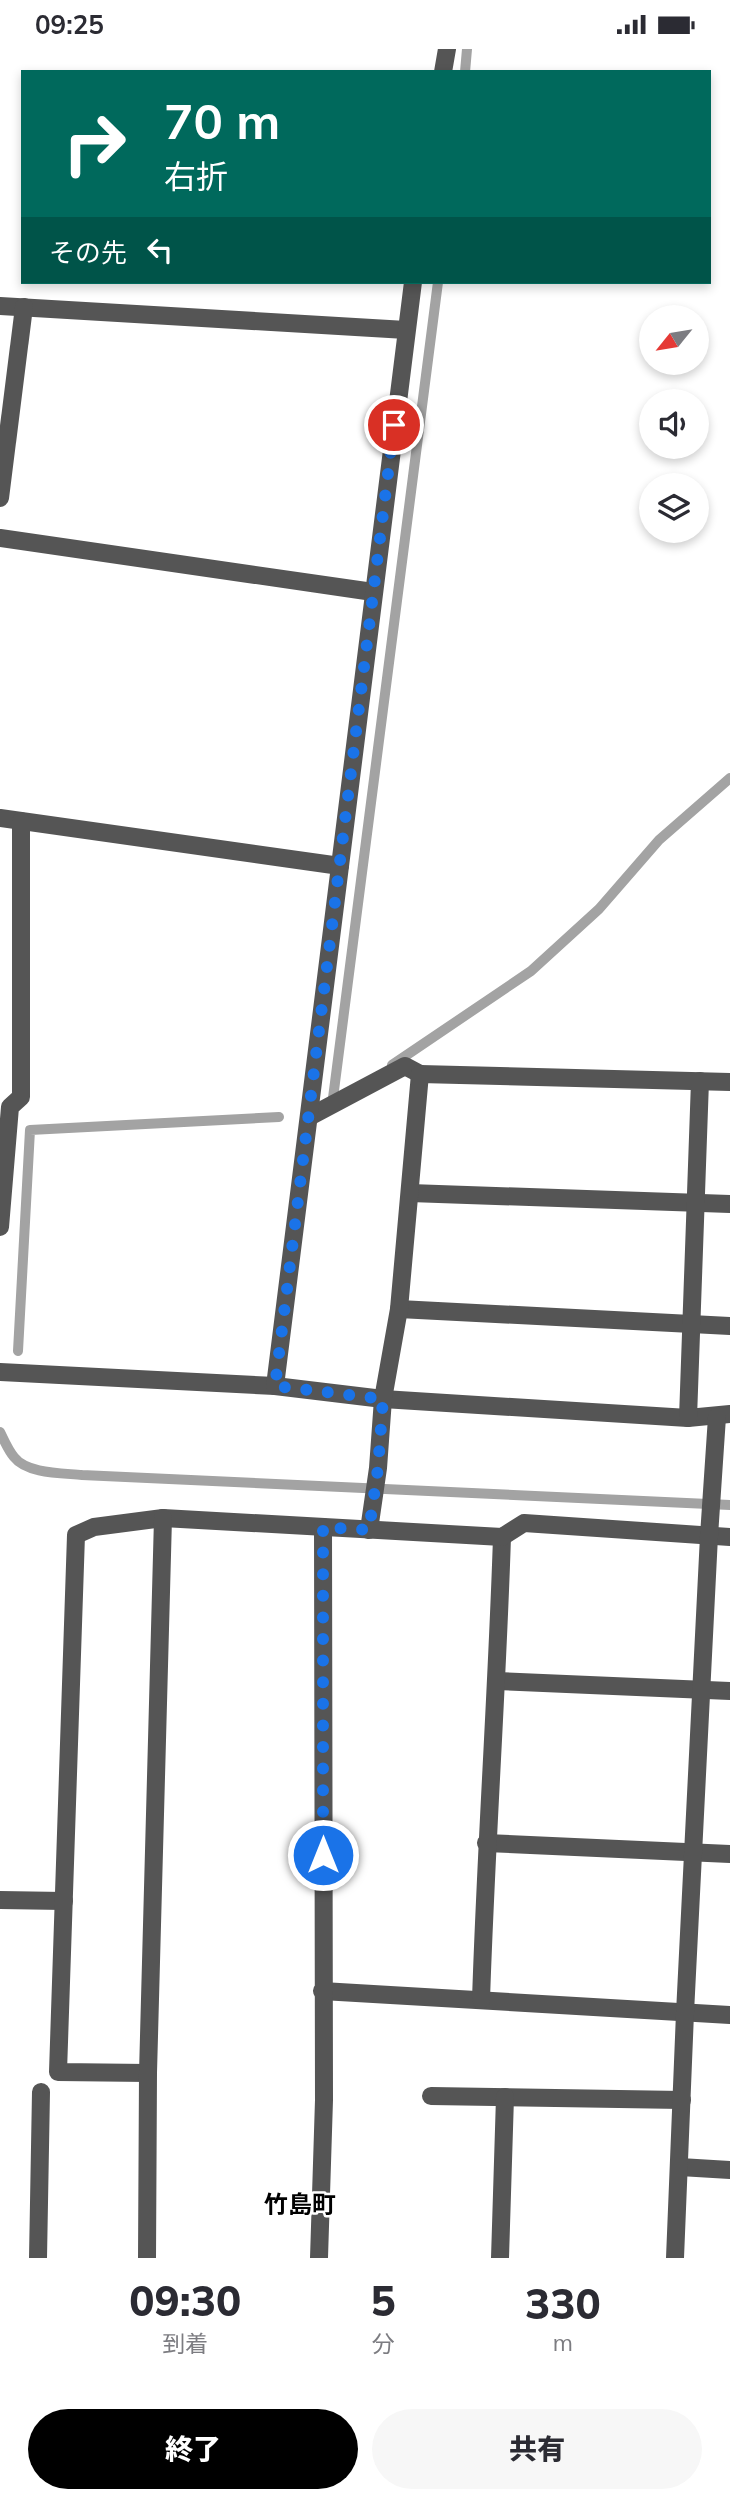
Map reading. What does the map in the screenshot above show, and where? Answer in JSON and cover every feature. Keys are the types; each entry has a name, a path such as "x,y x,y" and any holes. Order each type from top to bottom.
{"street":[{"path":"443,70 447,49"},
{"path":"275,1386 413,284"},
{"path":"0,306 406,330"},
{"path":"0,498 24,307"},
{"path":"0,538 373,592"},
{"path":"0,818 340,866"},
{"path":"0,1227 10,1108 21,1097 21,821"},
{"path":"309,1117 405,1066 420,1074 730,1082"},
{"path":"371,1521 383,1399 400,1309 420,1074"},
{"path":"688,1419 700,1081"},
{"path":"410,1193 730,1204"},
{"path":"400,1309 730,1326"},
{"path":"0,1372 275,1386 383,1399 688,1419 724,1416 714,1474 709,1532 675,2258"},
{"path":"148,2073 58,2072 76,1535 94,1527 163,1518 323,1527 371,1521 502,1538 524,1523 709,1532 730,1537"},
{"path":"147,2258 148,2073 163,1518"},
{"path":"319,2258 324,2100 323,1527"},
{"path":"481,2000 486,1843 497,1681 502,1538"},
{"path":"497,1681 730,1691"},
{"path":"486,1843 730,1854"},
{"path":"0,1900 64,1901"},
{"path":"322,1991 730,2015"},
{"path":"38,2258 41,2092"},
{"path":"431,2097 682,2100"},
{"path":"500,2258 505,2097"},
{"path":"680,2168 730,2169"}],"waterway":[{"path":"465,70 467,49"},
{"path":"333,1098 438,284"},
{"path":"392,1065 531,971 599,909 659,840 730,778"},
{"path":"18,1351 30,1130 279,1117"},
{"path":"0,1432 20,1463 36,1470 56,1473 730,1505"}],"district":[{"name":"竹島町","path":"300,2204"}],"route":[{"path":"323,1855 323,1527 369,1530 378,1468 383,1399 275,1386 394,425"}]}
